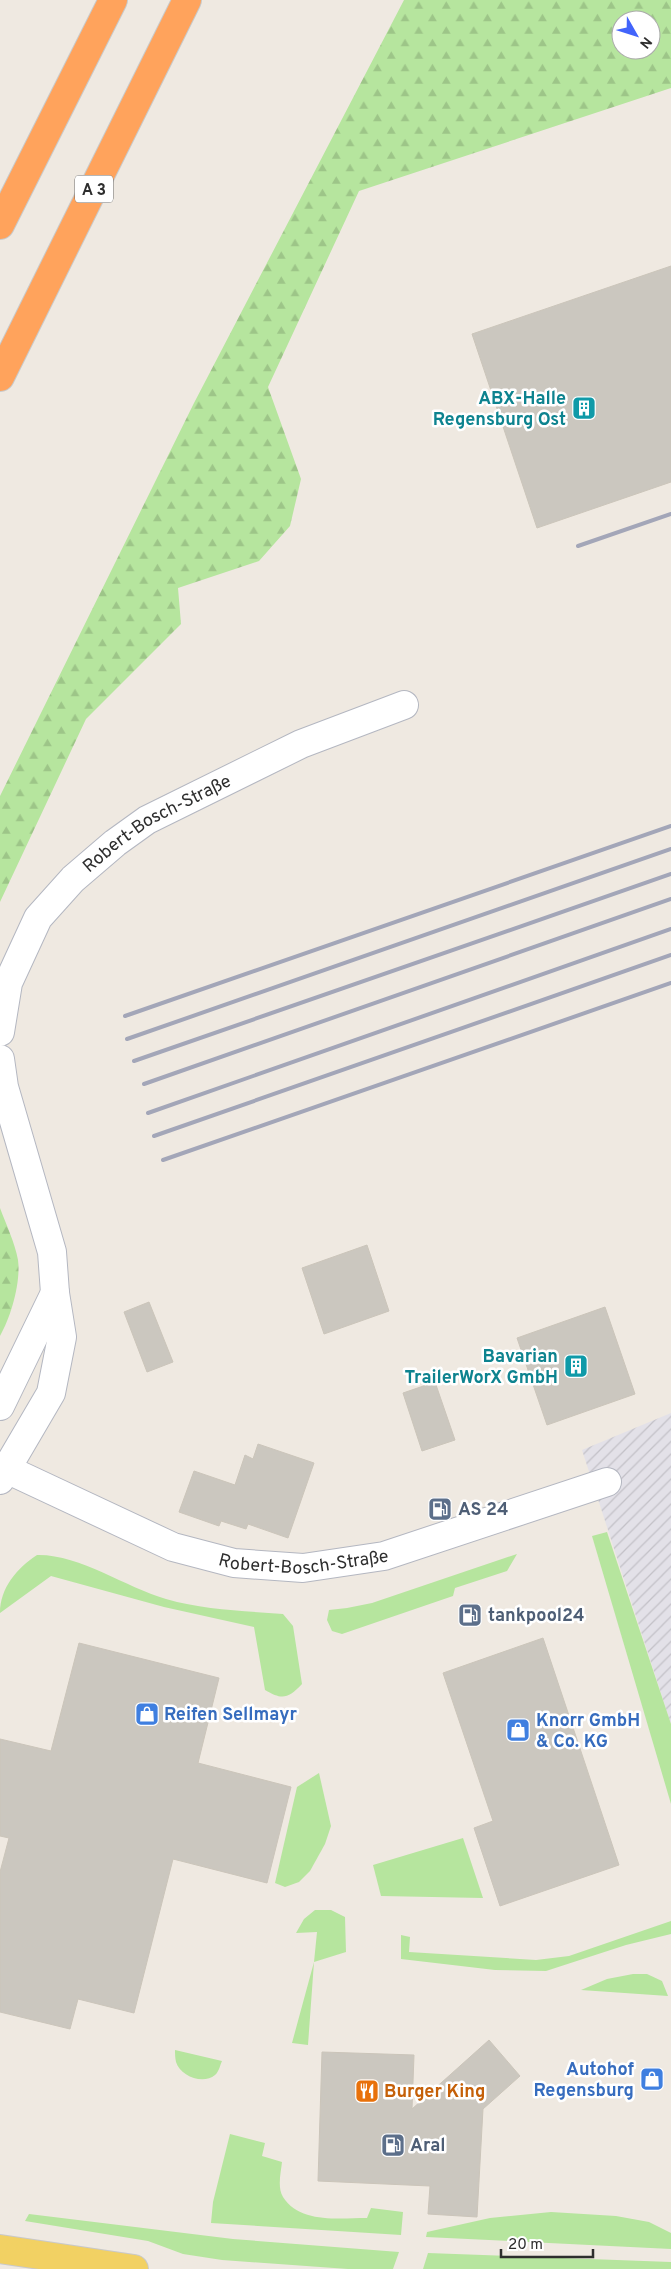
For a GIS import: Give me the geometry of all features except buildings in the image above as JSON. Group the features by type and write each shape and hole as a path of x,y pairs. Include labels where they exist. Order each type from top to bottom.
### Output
{"highway":[{"path":"0,225 113,0"},
{"name":"A 3","path":"0,377 187,0"}],"main road":[{"path":"0,2249 134,2269"}],"street":[{"name":"Robert-Bosch-Straße","path":"0,1032 8,983 38,918 73,879 116,843 147,820 301,744 404,706"},
{"name":"Robert-Bosch-Straße","path":"0,1059 4,1087 52,1252 55,1293 62,1337 51,1393 2,1472 173,1547 234,1563 304,1568 384,1556 607,1482"},
{"path":"0,1406 55,1293"}],"shaded area":[{"path":"671,1413 671,1724 582,1450"}],"green space":[{"path":"404,0 671,0 671,88 359,191 268,387 301,479 290,526 259,561 178,588 181,624 86,719 0,902 0,796 194,403"},
{"path":"0,1208 15,1247 19,1269 14,1299 0,1336"},
{"path":"607,1532 671,1724 671,1804 592,1536"},
{"path":"517,1554 507,1571 455,1588 453,1596 342,1634 332,1631 327,1620 329,1610 372,1603"},
{"path":"37,1555 53,1556 85,1565 150,1594 180,1603 224,1610 283,1614 293,1626 302,1684 293,1693 285,1696 276,1695 265,1690 254,1627 164,1607 51,1576 0,1613 6,1587 17,1572"},
{"path":"319,1773 331,1826 325,1844 310,1871 299,1882 285,1887 275,1883 297,1787"},
{"path":"463,1838 483,1898 381,1896 373,1865"},
{"path":"315,1910 331,1910 345,1917 346,1952 314,1962 317,1932 296,1933 304,1919"},
{"path":"671,1921 671,1934 626,1945 546,1971 495,1970 401,1959 401,1935 410,1937 409,1952 536,1960 569,1956"},
{"path":"314,1962 308,2045 292,2043"},
{"path":"633,1974 647,1974 662,1981 668,1996 581,1990 607,1979"},
{"path":"175,2050 222,2061 215,2075 210,2078 192,2078 178,2067"},
{"path":"230,2134 265,2143 262,2156 282,2162 281,2193 290,2206 300,2212 321,2218 345,2219 367,2218 371,2208 403,2212 401,2235 211,2223 213,2202"},
{"path":"551,2212 616,2216 649,2222 671,2233 671,2249 426,2237 427,2232 490,2218"},
{"path":"29,2214 233,2239 399,2252 393,2269 348,2269 222,2260 183,2254 148,2241 25,2221"},
{"path":"428,2253 671,2262 671,2269 423,2269"}],"railway":[{"path":"578,546 671,514"},
{"path":"125,1016 671,826"},
{"path":"127,1039 671,849"},
{"path":"134,1061 671,874"},
{"path":"144,1084 671,899"},
{"path":"148,1113 671,929"},
{"path":"154,1136 671,955"},
{"path":"163,1160 671,983"}],"place":[{"name":"ABX-Halle Regensburg Ost","path":"584,408"},
{"name":"Bavarian TrailerWorX GmbH","path":"576,1366"},
{"name":"AS 24","path":"440,1509"},
{"name":"tankpool24","path":"470,1615"},
{"name":"Reifen Sellmayr","path":"147,1714"},
{"name":"Knorr GmbH & Co. KG","path":"518,1730"},
{"name":"Autohof Regensburg","path":"652,2079"},
{"name":"Burger King","path":"367,2091"},
{"name":"Aral","path":"393,2145"}]}
